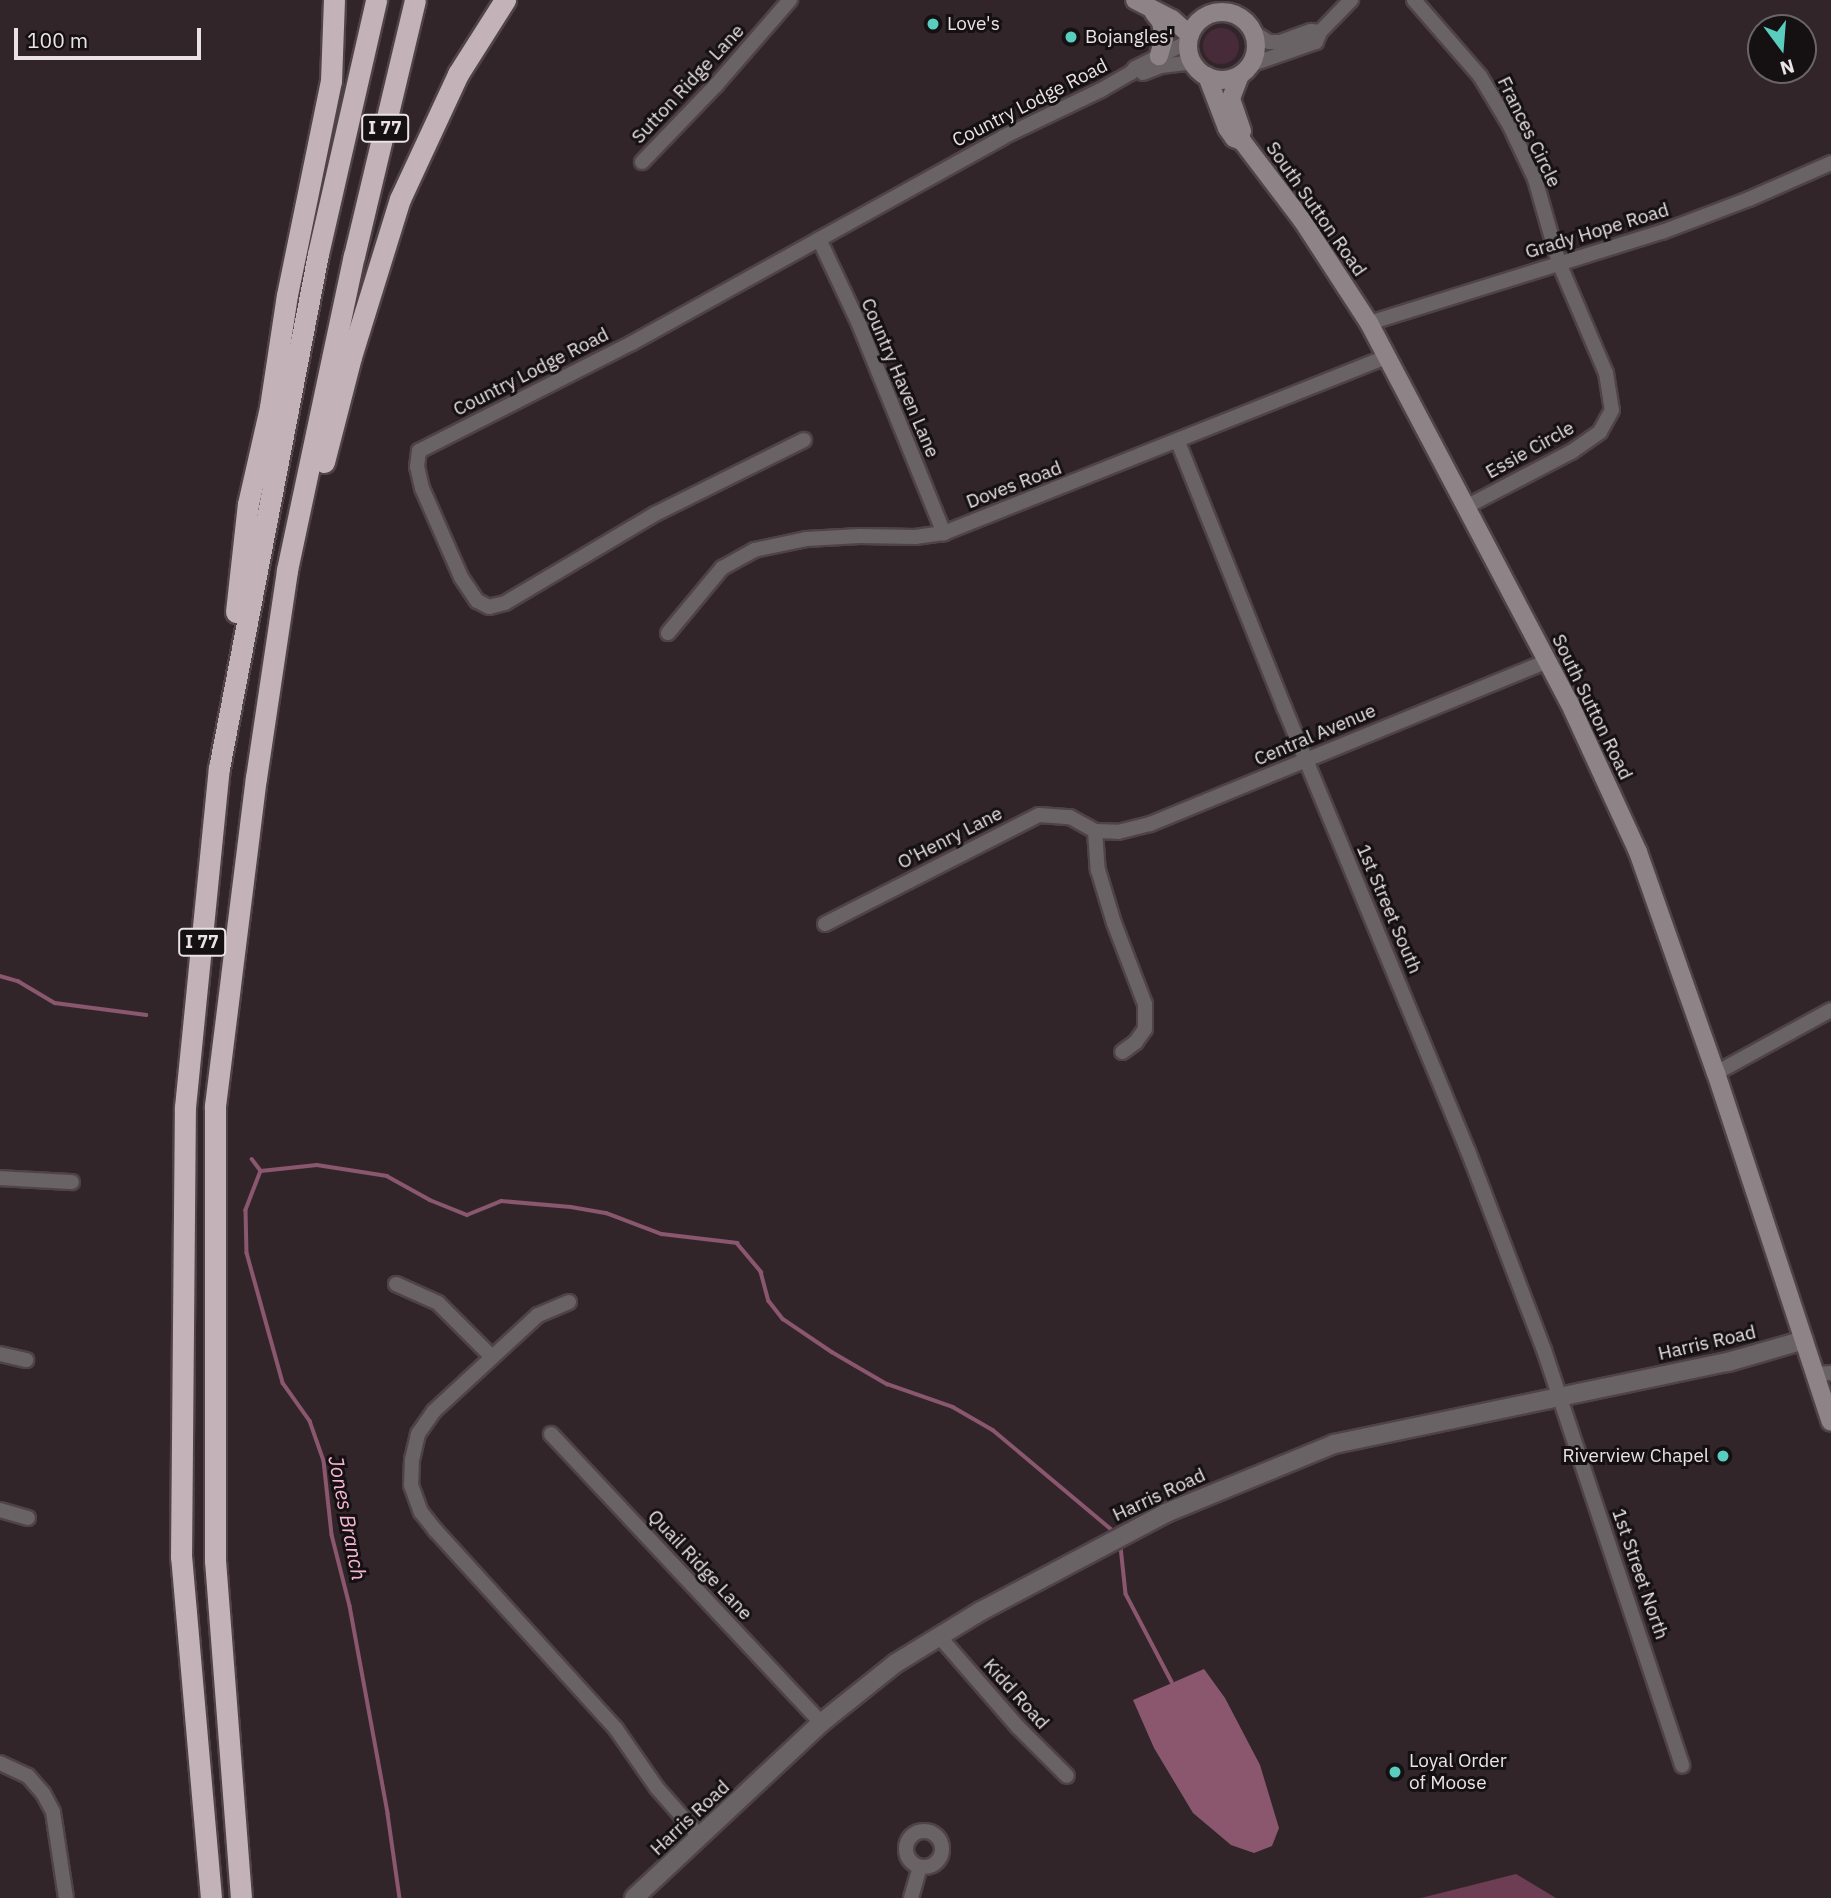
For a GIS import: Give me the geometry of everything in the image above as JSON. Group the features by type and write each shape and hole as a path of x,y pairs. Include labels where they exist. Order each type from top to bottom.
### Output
{"highway":[{"path":"219,768 248,504 270,407 287,295 331,81 334,0"},
{"name":"I 77","path":"211,1898 181,1543 185,1107 219,768 318,254 376,0"},
{"name":"I 77","path":"241,1898 215,1560 215,1105 256,778 287,570 354,256 415,0"},
{"path":"287,570 324,463 351,357 400,199 458,74 505,0"}],"main road":[{"path":"1135,0 1205,17 1226,12 1246,22 1253,32 1255,54 1245,70 1229,79 1207,76 1192,62 1189,39 1172,19 1154,6"},
{"path":"1154,6 1164,38 1159,56"},
{"path":"1189,39 1205,17"},
{"name":"South Sutton Road","path":"1242,141 1243,132 1233,112 1231,99 1245,70"},
{"name":"South Sutton Road","path":"1207,76 1227,128 1234,138 1242,141 1302,220 1370,323 1548,662 1638,852 1716,1073 1804,1340 1823,1374 1831,1422"}],"street":[{"name":"Sutton Ridge Lane","path":"642,162 716,85 790,0"},
{"path":"1245,70 1316,42 1320,32 1351,0"},
{"name":"Frances Circle","path":"1414,0 1480,76 1510,126 1535,179 1559,263"},
{"path":"1253,32 1269,42 1280,42 1311,31 1320,32"},
{"name":"Country Lodge Road","path":"1131,74 1135,68 1189,39"},
{"name":"Country Lodge Road","path":"804,440 655,514 505,603 489,607 477,601 461,577 422,488 417,467 419,452 632,343 1003,137 1131,74 1192,62"},
{"name":"Grady Hope Road","path":"1370,323 1662,232 1749,199 1831,163"},
{"name":"Country Haven Lane","path":"819,239 859,324 944,533"},
{"name":"Essie Circle","path":"1466,507 1572,452 1600,432 1612,410 1606,373 1559,263"},
{"name":"Doves Road","path":"668,633 722,569 754,550 806,539 915,537 944,533 1178,442 1387,356"},
{"name":"1st Street South","path":"1178,442 1463,1139 1559,1395"},
{"name":"Central Avenue","path":"1095,831 1118,832 1150,824 1548,662"},
{"name":"O'Henry Lane","path":"825,924 1040,815 1070,817 1095,831"},
{"path":"1095,831 1098,870 1114,923 1145,1004 1146,1029 1136,1042 1122,1052"},
{"path":"1716,1073 1831,1010"},
{"path":"0,1178 72,1182"},
{"path":"396,1284 438,1303 492,1357"},
{"path":"569,1302 538,1315 434,1411 418,1434 412,1459 411,1485 421,1512 616,1729 657,1788 700,1837"},
{"name":"Harris Road","path":"634,1898 821,1723 895,1663 938,1636 1129,1531 1288,1460 1334,1444 1559,1395 1728,1362 1804,1340"},
{"path":"0,1354 26,1360"},
{"name":"1st Street North","path":"1559,1395 1682,1766"},
{"name":"Quail Ridge Lane","path":"551,1434 821,1723"},
{"path":"0,1510 27,1518"},
{"name":"Kidd Road","path":"938,1636 1018,1727 1067,1776"},
{"path":"0,1763 28,1776 43,1793 53,1812 66,1898"},
{"path":"911,1898 920,1867"}],"shaded area":[{"path":"1221,28 1234,33 1239,46 1234,59 1221,64 1208,59 1203,46 1208,33"},
{"path":"1204,1669 1225,1698 1260,1765 1279,1828 1272,1846 1254,1853 1231,1845 1193,1813 1154,1748 1133,1700"},
{"path":"1516,1874 1556,1898 1421,1898"}],"waterway":[{"name":"Jones Branch","path":"0,976 18,981 55,1003 146,1015"},
{"name":"Jones Branch","path":"252,1159 261,1171"},
{"path":"261,1171 317,1165 387,1176 430,1200 467,1215 501,1201 571,1207 606,1213 662,1234 737,1243 761,1272 769,1301 783,1319 887,1384 953,1407 993,1430 1112,1530"},
{"name":"Jones Branch","path":"261,1171 246,1210 247,1253 283,1383 310,1421 324,1461 332,1535 350,1606 388,1814 400,1898"},
{"path":"1121,1547 1126,1594 1172,1682"}],"place":[{"name":"Love's","path":"933,24"},
{"name":"Bojangles'","path":"1071,37"},
{"name":"Riverview Chapel","path":"1723,1456"},
{"name":"Loyal Order of Moose","path":"1395,1772"}]}
